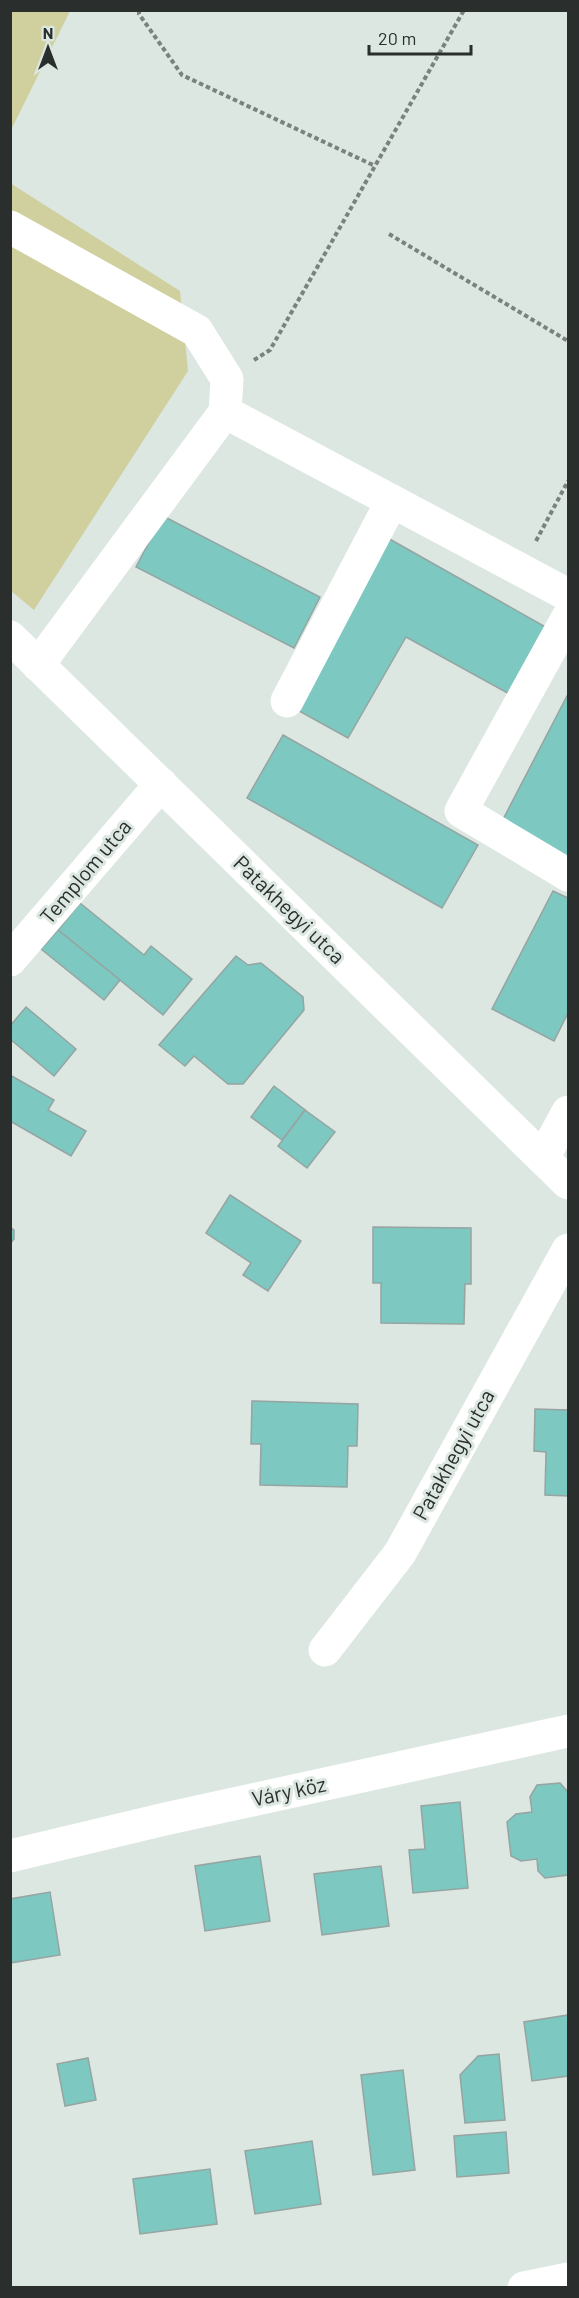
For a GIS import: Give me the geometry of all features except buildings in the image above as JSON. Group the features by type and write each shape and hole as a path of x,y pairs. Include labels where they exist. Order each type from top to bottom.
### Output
{"street":[{"path":"10,227 197,331 227,379 225,412 22,658"},
{"path":"225,412 568,595"},
{"path":"287,701 392,501"},
{"path":"568,617 461,811 568,875"},
{"name":"Patakhegyi utca","path":"22,658 161,784 568,1183"},
{"name":"Templom utca","path":"10,960 161,784"},
{"path":"543,1158 568,1112"},
{"name":"Patakhegyi utca","path":"325,1650 400,1552 568,1250"},
{"name":"Váry köz","path":"10,1856 165,1819 568,1731"},
{"path":"524,2288 568,2279"}],"path":[{"path":"139,10 139,14 182,75 375,166"},
{"path":"227,379 270,350 464,10"},
{"path":"389,234 568,341"},
{"path":"520,570 568,481"}],"green space":[{"path":"10,11 70,11 11,130"},
{"path":"10,183 180,291 188,371 34,610 11,591"}]}
